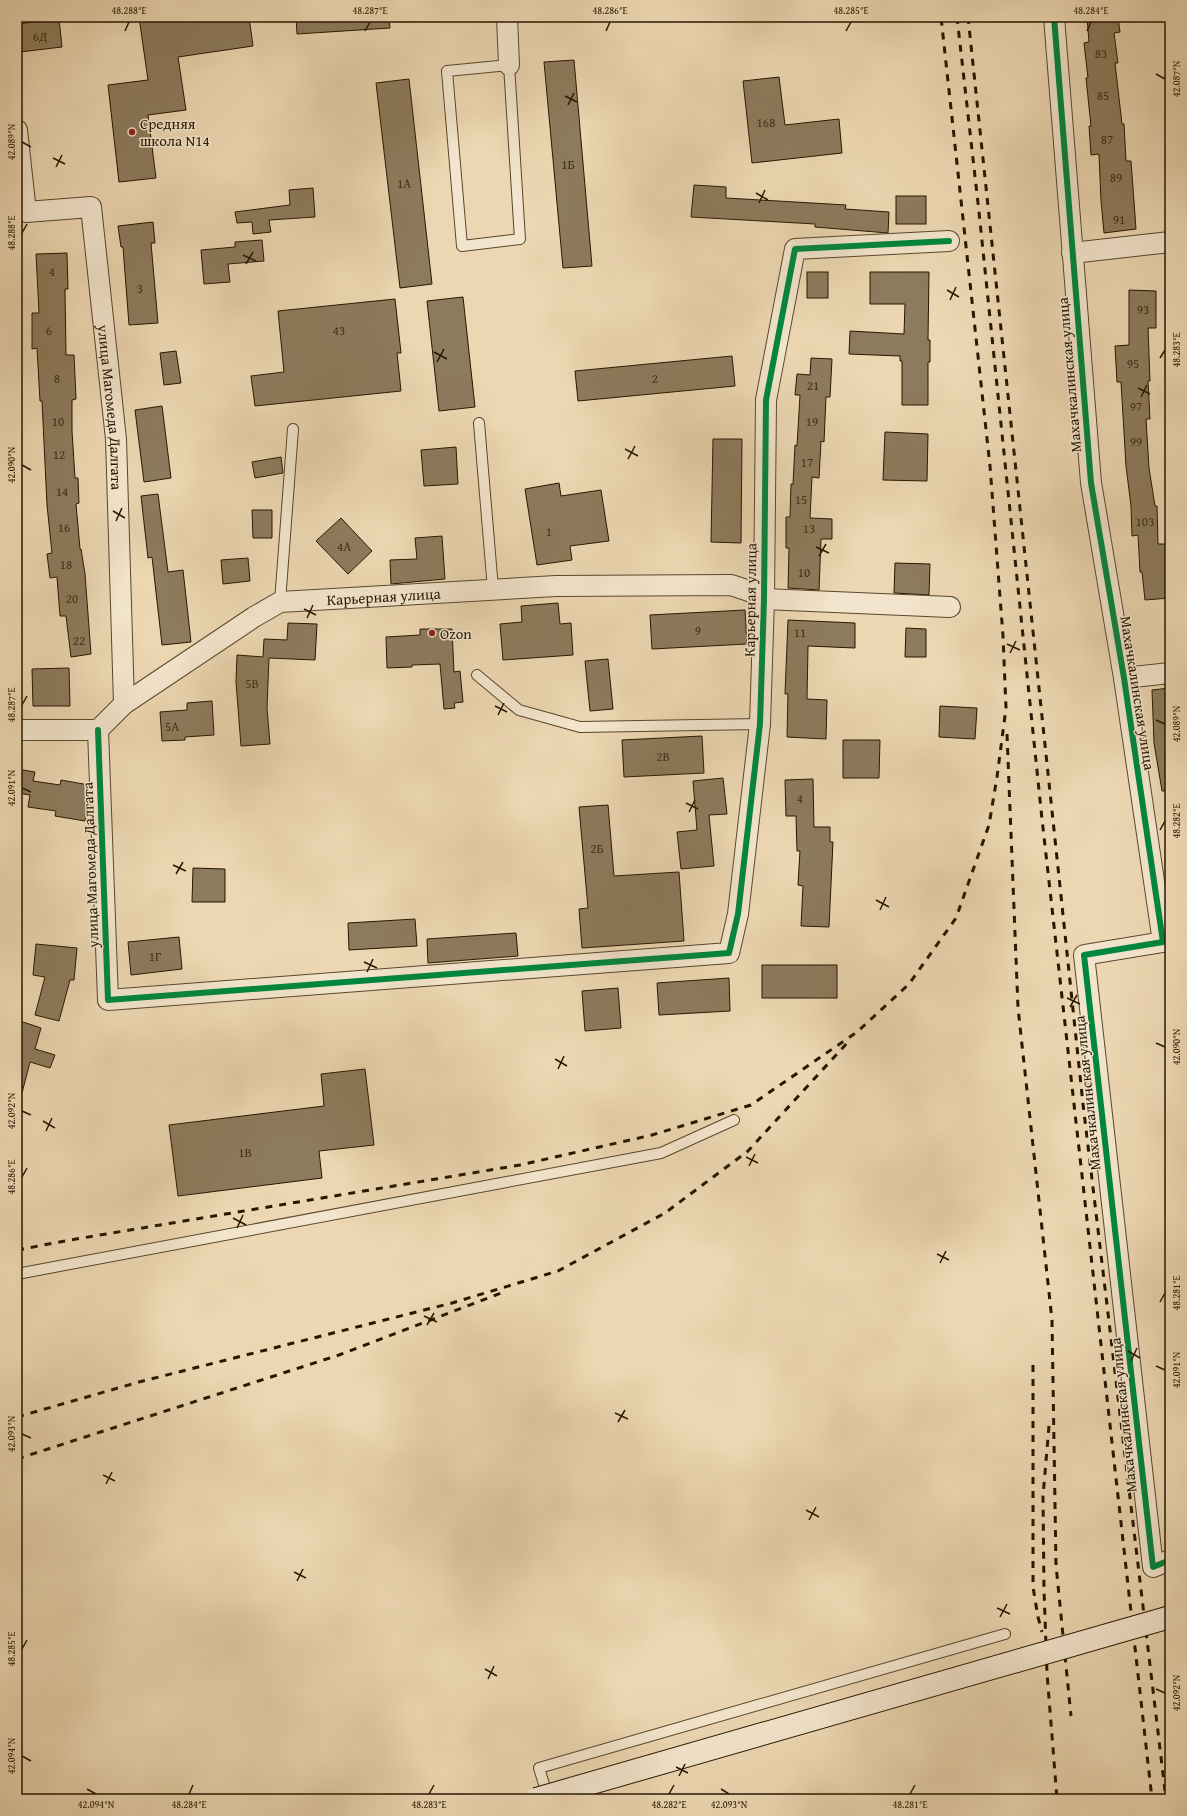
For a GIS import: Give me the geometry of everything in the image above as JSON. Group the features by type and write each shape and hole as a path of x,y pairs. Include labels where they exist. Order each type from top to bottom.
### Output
{"main road":[{"path":"536,1799 1170,1617"}],"street":[{"path":"507,17 509,65"},
{"name":"Махачкалинская улица","path":"1054,17 1091,483 1124,678 1163,942 1084,954 1162,1563"},
{"path":"17,130 22,213"},
{"name":"улица Магомеда Далгата","path":"22,213 91,207 116,439 124,704"},
{"name":"Карьерная улица","path":"108,1000 729,953 738,914 760,724 764,600 766,400 795,249 949,241"},
{"path":"1072,253 1170,242"},
{"name":"Карьерная улица","path":"98,730 124,704 254,617 280,602 556,586 732,585 748,591 764,600 950,607"},
{"path":"1124,678 1170,673"},
{"path":"17,730 98,730"},
{"name":"улица Магомеда Далгата","path":"98,730 108,1000"}],"lane":[{"path":"509,65 520,239 462,246 447,71 509,65"},
{"path":"479,423 493,589"},
{"path":"280,602 293,428"},
{"path":"477,675 519,710 580,727 760,724"},
{"path":"17,1274 661,1153 734,1120"},
{"path":"549,1799 539,1768 1005,1634"}],"building":[{"path":"139,17 249,17 253,46 178,57 186,110 148,115 156,178 119,182 108,85 148,80"},
{"path":"296,17 389,17 390,28 297,34"},
{"path":"1087,17 1118,17 1120,32 1114,33 1118,63 1115,63 1122,124 1124,124 1126,161 1131,161 1136,229 1104,233 1099,154 1091,155 1089,126 1091,126 1086,78 1088,78 1084,43 1089,42"},
{"path":"59,19 62,47 20,52 17,24"},
{"path":"574,60 592,266 563,268 544,62"},
{"path":"779,77 785,125 839,119 842,153 752,163 743,81"},
{"path":"409,79 432,284 400,288 376,83"},
{"path":"694,185 726,187 726,198 846,205 845,209 889,212 888,233 815,227 815,224 691,217"},
{"path":"313,188 315,217 269,220 271,232 253,234 252,222 237,223 235,212 290,205 289,190"},
{"path":"896,196 926,196 926,224 896,224"},
{"path":"153,222 155,243 151,243 158,323 129,325 123,247 121,247 118,226"},
{"path":"262,240 264,261 228,264 230,282 204,284 201,250 235,247 235,242"},
{"path":"67,253 68,289 65,289 66,355 74,355 76,399 72,400 72,431 75,478 78,478 79,503 76,504 80,549 85,574 91,654 71,657 66,616 60,616 57,577 50,578 47,554 52,553 47,505 42,401 40,401 37,348 32,349 32,313 39,313 36,254"},
{"path":"807,272 828,272 828,298 807,298"},
{"path":"870,272 929,272 928,340 930,340 930,362 928,362 928,405 902,405 902,361 900,361 900,356 849,354 850,331 904,334 905,304 870,304"},
{"path":"1129,290 1156,291 1156,328 1148,328 1150,419 1146,419 1149,468 1155,506 1157,506 1158,544 1170,544 1170,598 1145,600 1142,572 1140,572 1138,535 1132,536 1121,382 1117,382 1115,346 1129,345"},
{"path":"463,297 475,407 439,411 427,301"},
{"path":"395,299 401,353 397,353 401,391 255,406 251,376 284,372 278,311"},
{"path":"176,351 181,383 164,385 160,353"},
{"path":"732,356 735,386 578,401 575,371"},
{"path":"811,358 832,359 830,397 826,397 824,442 821,441 819,478 812,477 810,518 832,519 832,539 821,539 819,590 788,588 789,548 786,548 786,517 790,517 791,484 793,484 795,445 797,446 800,395 795,395 797,374 810,375"},
{"path":"162,406 171,478 144,482 135,410"},
{"path":"885,432 928,434 927,481 883,480"},
{"path":"713,439 742,439 741,543 711,542"},
{"path":"456,447 458,484 424,486 421,450"},
{"path":"281,457 283,473 255,478 252,462"},
{"path":"559,483 561,496 601,490 609,541 570,546 572,560 537,565 525,489"},
{"path":"158,494 168,572 183,570 191,642 162,645 152,557 148,558 141,496"},
{"path":"252,510 272,510 272,538 253,538"},
{"path":"341,518 372,551 348,574 316,541"},
{"path":"442,536 445,579 391,584 390,560 417,559 415,538"},
{"path":"248,558 250,581 223,584 221,560"},
{"path":"895,563 930,564 929,595 894,593"},
{"path":"558,603 560,624 571,623 573,655 503,660 500,624 522,622 521,606"},
{"path":"745,610 747,644 652,649 650,615"},
{"path":"788,620 855,623 855,648 808,646 807,699 827,700 826,739 787,737 788,694 785,694"},
{"path":"288,623 317,624 315,660 269,658 267,708 270,744 241,746 236,682 237,655 263,657 264,639 287,640"},
{"path":"906,628 926,629 926,657 905,657"},
{"path":"420,629 452,629 454,672 460,671 463,702 454,703 455,708 444,709 440,664 387,668 386,637 420,635"},
{"path":"608,659 613,709 590,711 585,661"},
{"path":"69,668 70,706 33,706 32,669"},
{"path":"1170,688 1170,791 1162,791 1154,743 1152,690"},
{"path":"212,701 214,735 185,737 185,740 162,741 160,712 187,710 187,703"},
{"path":"940,706 977,708 975,739 939,737"},
{"path":"702,736 704,773 624,777 622,740"},
{"path":"843,740 880,740 879,778 843,778"},
{"path":"17,769 35,772 33,781 60,785 61,780 89,785 89,800 85,821 55,816 56,811 28,807 30,795 17,793"},
{"path":"723,778 727,814 709,815 714,866 681,869 677,832 697,830 693,781"},
{"path":"813,779 814,827 830,827 830,842 833,842 829,927 801,926 803,886 798,885 800,851 797,851 796,816 786,816 785,780"},
{"path":"608,805 614,876 679,872 684,941 582,948 579,909 588,908 579,807"},
{"path":"193,868 225,869 225,902 192,902"},
{"path":"415,919 417,946 349,950 348,923"},
{"path":"516,933 518,956 428,963 427,939"},
{"path":"179,937 182,969 131,975 128,942"},
{"path":"36,944 77,948 74,980 70,980 59,1021 35,1015 45,977 33,975"},
{"path":"762,965 837,965 837,998 762,998"},
{"path":"729,978 730,1011 659,1015 657,983"},
{"path":"618,988 621,1028 585,1031 582,991"},
{"path":"17,1020 41,1028 35,1049 55,1055 50,1068 30,1062 22,1093 17,1092"},
{"path":"365,1069 374,1145 319,1151 322,1178 178,1196 169,1125 324,1106 321,1074"}],"railway":[{"path":"17,1250 520,1165 652,1135 751,1105 857,1032 909,984 956,918 989,825 1006,708 1003,636 990,466 941,17"},
{"path":"957,17 979,212 1042,819 1152,1799"},
{"path":"968,17 1083,1104 1166,1799"},
{"path":"1007,734 1018,1008 1052,1320 1056,1565 1071,1716"},
{"path":"17,1417 139,1382 452,1303 558,1271 665,1213 748,1151 848,1042"},
{"path":"17,1459 339,1355 501,1293"},
{"path":"1033,1365 1033,1587 1042,1632"},
{"path":"1049,1426 1043,1496 1044,1590 1047,1673 1057,1799"}],"cycle path":[{"path":"1054,17 1091,483 1124,678 1163,942 1084,955 1153,1567 1170,1560"},
{"path":"98,730 108,1000 729,953 738,914 760,724 764,599 766,400 795,249 949,241"}],"place":[{"name":"Средняя школа N14","path":"132,132"},
{"name":"Ozon","path":"432,633"}]}
